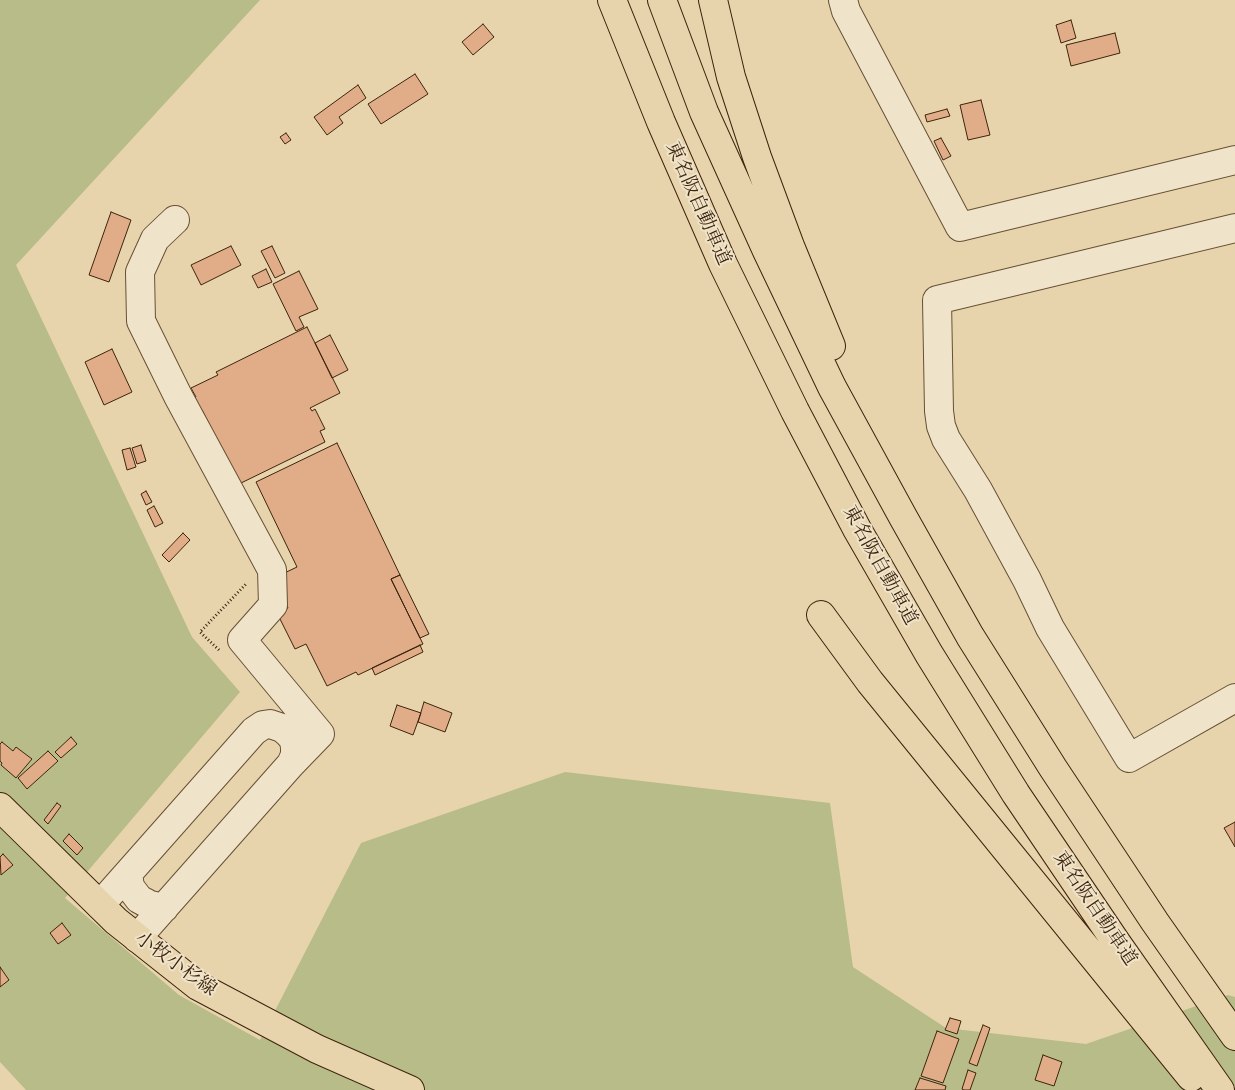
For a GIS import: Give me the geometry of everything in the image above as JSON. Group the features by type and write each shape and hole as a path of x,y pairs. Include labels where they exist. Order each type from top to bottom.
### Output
{"main road":[{"name":"東名阪自動車道","path":"612,0 661,122 722,264 795,412 858,530 929,654 1016,794 1220,1090"},
{"path":"662,0 704,112 766,251 832,387 903,517 970,636 1054,768 1155,922 1235,1036"},
{"path":"713,0 731,77 756,157 790,246 903,517"},
{"path":"821,615 870,682 1201,1090"},
{"name":"小牧小杉線","path":"0,807 100,905 137,938 198,986 317,1049 410,1090"}],"street":[{"path":"843,0 846,11 960,228 1235,160"},
{"path":"137,938 291,764 320,734 242,640 273,605 272,570 178,396 141,321 140,272 155,239 175,220"},
{"path":"1235,228 937,300 939,411 941,426 946,440 978,490 1027,580 1050,628 1129,758 1235,698"},
{"path":"100,905 254,731 263,725 270,724 282,728 288,733 294,740 296,748 291,764"},
{"path":"128,874 130,886 138,899 150,905 164,908"}],"green space":[{"path":"0,0 260,0 16,265 192,637 240,692 65,898 179,995 260,1040 361,843 565,772 830,803 853,967 946,1028 1086,1044 1228,995 1235,997 1235,1090 26,1090 0,1062"}],"building":[{"path":"1071,20 1076,38 1061,43 1056,25"},
{"path":"483,24 494,37 473,55 462,42"},
{"path":"1115,33 1120,53 1071,66 1066,45"},
{"path":"415,74 428,94 381,124 368,104"},
{"path":"358,85 366,98 339,117 343,123 327,135 314,117"},
{"path":"981,100 990,135 968,140 960,105"},
{"path":"947,109 950,116 927,122 925,115"},
{"path":"286,133 291,140 285,144 280,137"},
{"path":"941,138 951,156 943,160 934,141"},
{"path":"111,212 131,220 109,282 89,275"},
{"path":"231,246 241,265 201,285 191,265"},
{"path":"272,246 285,273 275,278 261,251"},
{"path":"266,269 272,282 258,288 252,276"},
{"path":"299,271 318,309 299,317 304,327 296,331 273,284"},
{"path":"307,327 340,393 310,408 312,411 315,409 325,429 320,431 325,442 239,484 199,432 210,426 202,410 191,415 185,403 196,397 191,388 218,375 216,372"},
{"path":"330,335 348,370 332,378 315,343"},
{"path":"112,349 132,392 104,405 85,362"},
{"path":"337,443 400,575 391,579 423,644 358,675 356,672 327,686 306,644 295,649 277,613 288,608 274,578 297,567 256,482"},
{"path":"141,445 146,461 137,464 132,448"},
{"path":"130,448 136,467 127,470 122,450"},
{"path":"146,491 152,502 146,505 141,494"},
{"path":"154,506 163,523 155,527 147,510"},
{"path":"183,533 190,540 169,562 162,555"},
{"path":"400,575 429,634 420,638 391,579"},
{"path":"420,645 423,652 375,675 372,668"},
{"path":"424,702 452,713 445,732 418,722"},
{"path":"397,705 421,713 413,735 390,726"},
{"path":"71,737 77,744 61,758 55,752"},
{"path":"2,742 13,751 16,747 32,759 16,778 1,765 0,744"},
{"path":"48,751 58,761 27,789 18,778"},
{"path":"57,803 61,806 48,824 44,820"},
{"path":"1235,822 1235,847 1224,828"},
{"path":"69,834 83,848 77,855 63,841"},
{"path":"3,854 13,865 1,875 0,857"},
{"path":"62,923 71,935 58,944 50,933"},
{"path":"0,967 9,980 0,987"},
{"path":"950,1018 961,1021 957,1034 945,1030"},
{"path":"983,1025 990,1028 977,1066 969,1063"},
{"path":"937,1031 959,1039 943,1083 921,1076"},
{"path":"1043,1055 1062,1062 1054,1086 1035,1080"},
{"path":"968,1070 976,1073 970,1090 964,1090 962,1089"},
{"path":"920,1078 946,1086 945,1090 915,1090"}]}
